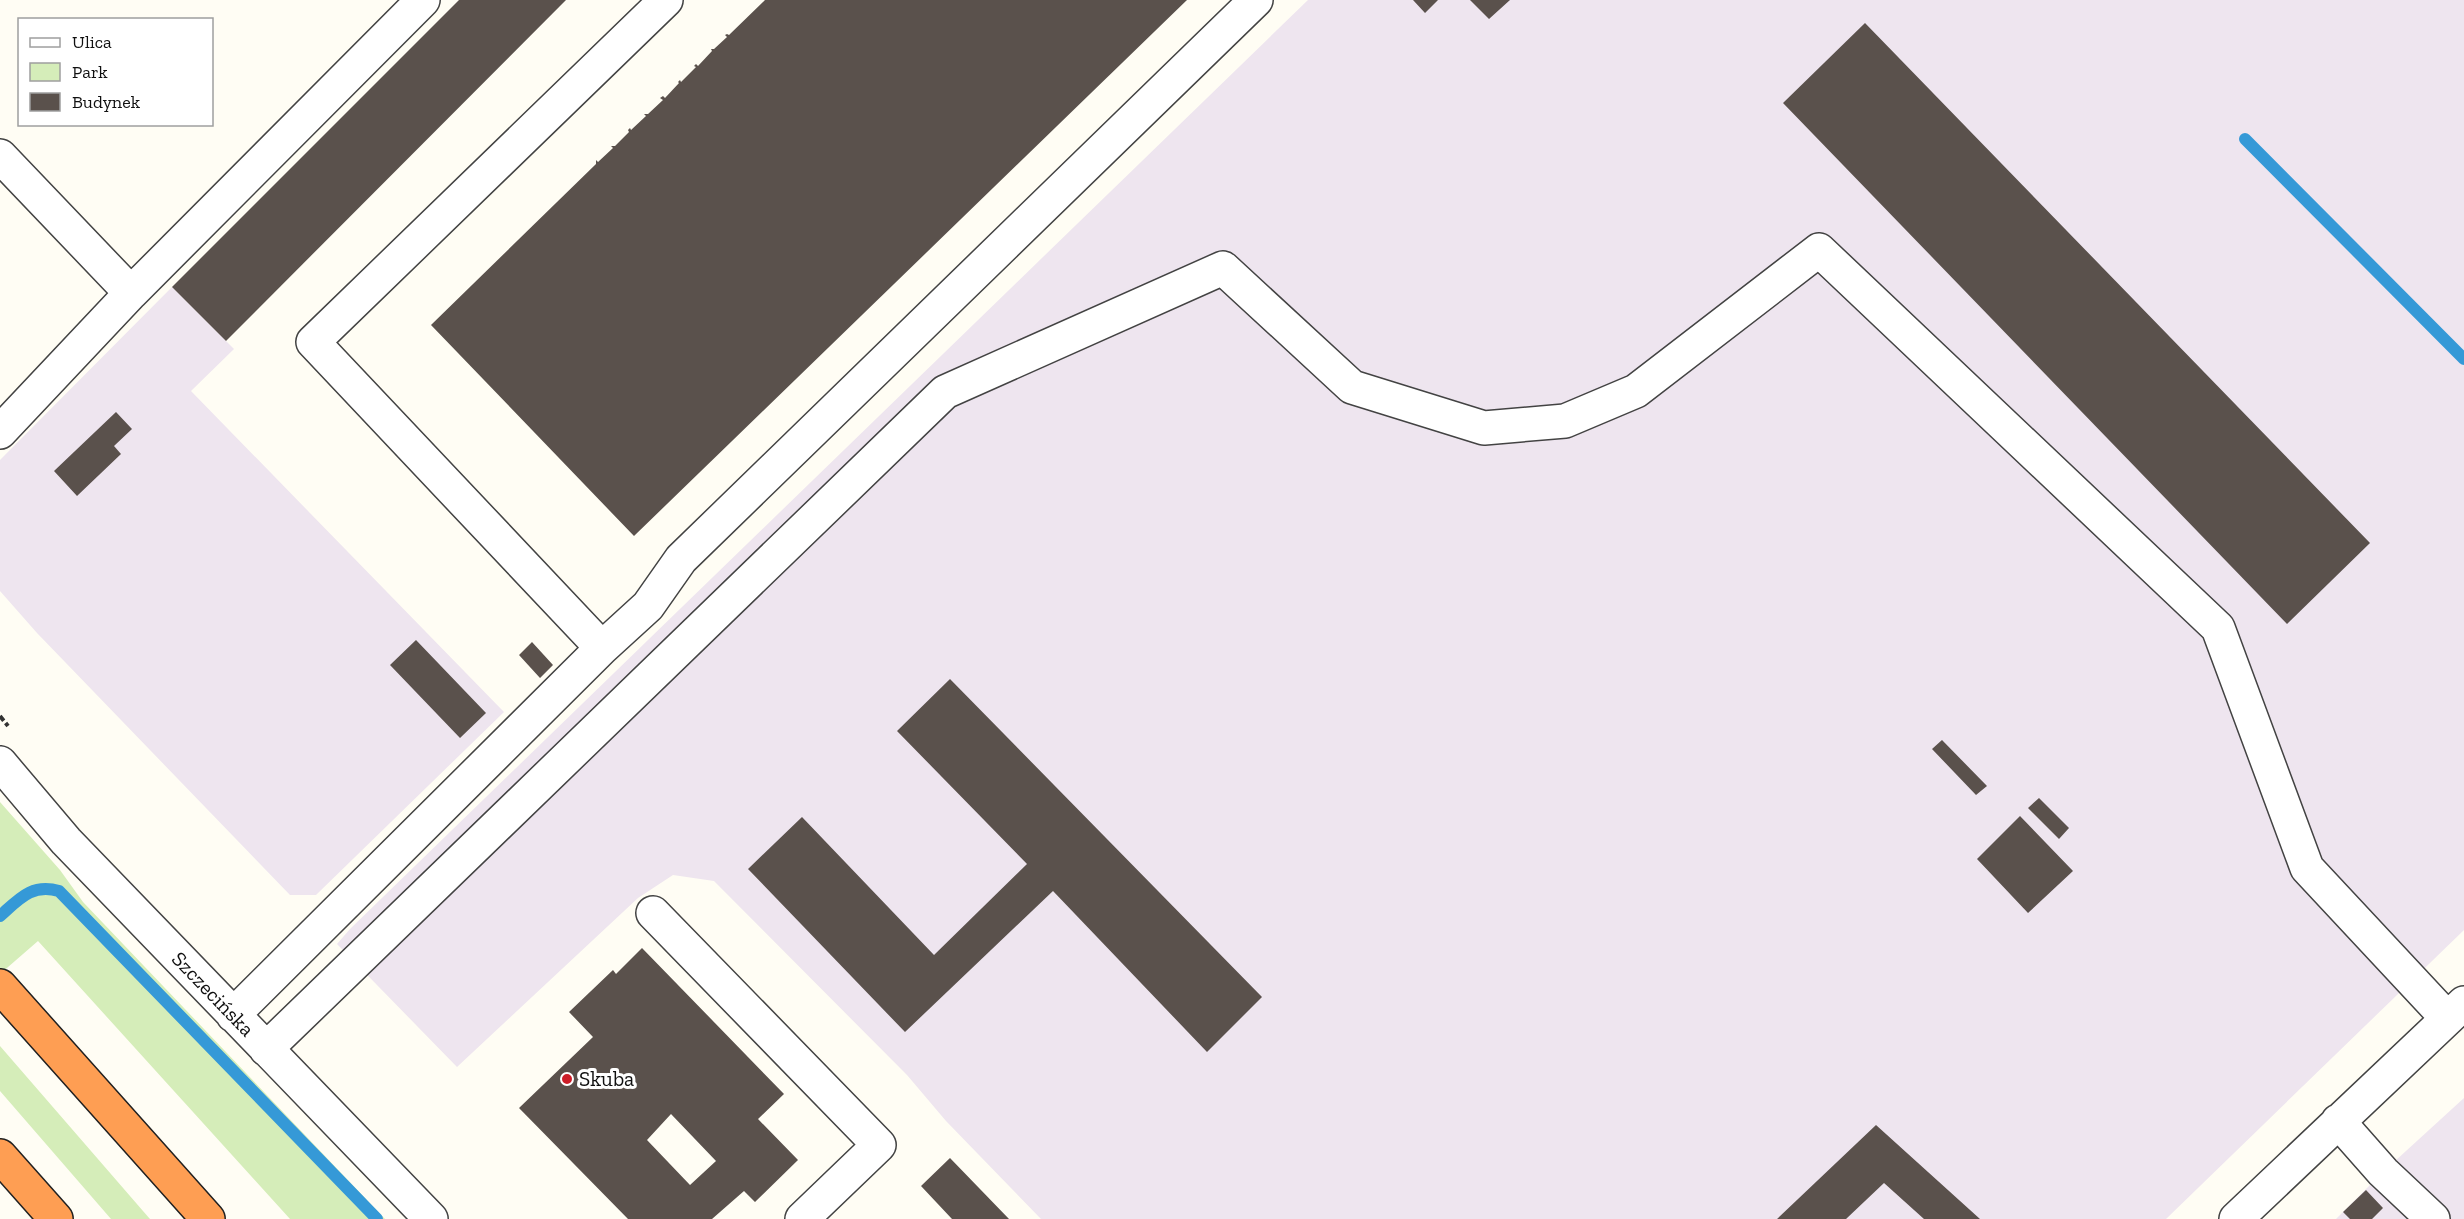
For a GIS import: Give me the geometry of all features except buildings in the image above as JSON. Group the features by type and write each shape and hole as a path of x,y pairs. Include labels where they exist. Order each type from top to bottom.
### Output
{"highway":[{"path":"0,986 208,1219"},
{"path":"0,1156 56,1219"}],"street":[{"path":"0,432 131,293 423,0"},
{"path":"602,648 313,342 666,0"},
{"path":"233,1016 602,648 648,606 681,559 1256,0"},
{"path":"0,156 131,293"},
{"path":"266,1049 945,392 1223,268 1352,387 1484,428 1565,421 1636,391 1819,250 2218,628 2307,868 2456,1010 2236,1219"},
{"name":"Szczecińska","path":"0,763 66,841 431,1219"},
{"path":"653,913 879,1144 802,1219"},
{"path":"2338,1121 2383,1172 2433,1219"}],"shaded area":[{"path":"1308,0 2464,0 2464,930 2166,1219 1041,1219 946,1121 907,1075 714,881 673,875 638,898 457,1067 337,944"},
{"path":"172,287 234,349 191,391 504,712 316,895 290,895 37,633 0,591 0,460"},
{"path":"2464,1098 2464,1219 2336,1219 2383,1172"}],"green space":[{"path":"0,802 60,870 83,902 385,1219 290,1219 38,941 0,974"},
{"path":"0,1046 150,1219 111,1219 0,1091"}],"waterway":[{"path":"2245,139 2464,359"},
{"path":"0,916 26,894 33,891 41,889 59,891 377,1219"}],"place":[{"name":"Skuba","path":"567,1079"}]}
